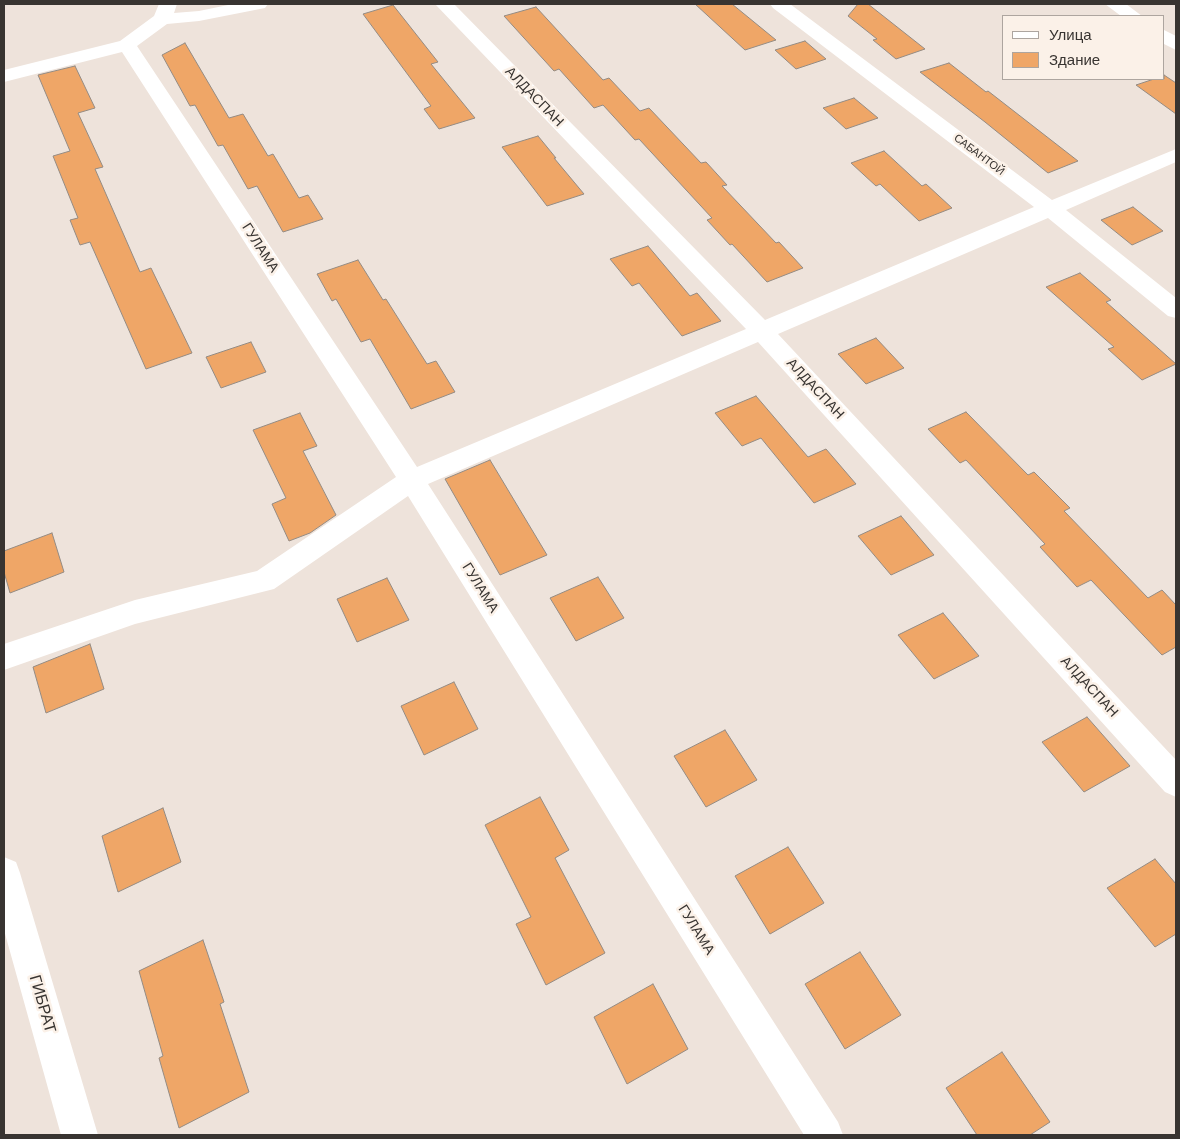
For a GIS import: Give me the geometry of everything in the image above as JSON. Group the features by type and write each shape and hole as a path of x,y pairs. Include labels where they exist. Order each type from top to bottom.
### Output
{"street":[{"path":"4,76 126,45 165,11 199,16 259,4"},
{"name":"АЛДАСПАН","path":"444,4 762,331 1176,782"},
{"name":"САБАНТОЙ","path":"779,4 1052,210 1176,310"},
{"path":"1114,4 1131,15"},
{"path":"1165,37 1176,44"},
{"name":"ГУЛАМА","path":"126,45 412,480 826,1135"},
{"path":"4,656 135,612 264,581 412,480 1052,210 1176,155"},
{"name":"ГИБРАТ","path":"4,873 80,1135"}],"building":[{"path":"695,4 732,4 776,40 745,50"},
{"path":"858,4 868,4 925,49 896,59 873,40 877,39 848,16"},
{"path":"393,5 438,62 431,64 475,118 439,129 424,109 431,106 363,14"},
{"path":"536,7 603,80 609,78 640,111 649,108 701,163 706,162 727,185 722,186 776,243 779,242 803,268 767,282 707,220 712,218 639,139 635,140 603,105 594,108 559,69 554,71 504,16"},
{"path":"805,41 826,59 796,69 775,50"},
{"path":"185,43 229,118 243,114 268,156 273,154 299,198 308,195 323,219 283,232 257,186 248,189 223,145 218,146 195,105 190,106 162,55"},
{"path":"949,63 1078,161 1048,173 920,72"},
{"path":"75,66 95,108 78,113 103,167 95,169 140,272 151,268 192,353 146,369 90,242 80,245 70,220 78,218 53,156 70,151 38,75"},
{"path":"1165,76 1176,83 1176,114 1136,85 1151,80 1165,80"},
{"path":"854,98 878,118 846,129 823,108"},
{"path":"538,136 584,194 547,206 502,147"},
{"path":"884,151 922,186 926,184 952,208 919,221 880,184 876,186 851,163"},
{"path":"1133,207 1163,231 1132,245 1101,220"},
{"path":"648,246 690,296 697,293 721,321 682,336 639,283 632,286 610,259"},
{"path":"358,260 383,300 386,299 427,364 436,361 455,392 411,409 370,339 361,342 336,299 332,301 317,274"},
{"path":"1080,273 1111,300 1106,302 1176,364 1142,380 1108,349 1114,347 1046,287"},
{"path":"876,338 904,368 866,384 838,354"},
{"path":"251,342 266,372 221,388 206,357"},
{"path":"756,396 808,457 826,449 856,484 814,503 761,438 742,446 715,413"},
{"path":"966,412 1028,475 1034,472 1070,508 1064,511 1148,598 1162,590 1176,605 1176,647 1162,655 1091,580 1077,587 1040,547 1045,544 966,460 960,463 928,429"},
{"path":"300,413 317,446 303,451 336,515 310,533 289,541 272,504 286,498 253,430"},
{"path":"490,460 547,555 500,575 445,479"},
{"path":"901,516 934,555 891,575 858,536"},
{"path":"52,533 64,572 10,593 4,572 4,551"},
{"path":"598,577 624,618 576,641 550,598"},
{"path":"387,578 409,620 357,642 337,599"},
{"path":"943,613 979,656 934,679 898,635"},
{"path":"90,644 104,689 46,713 33,667"},
{"path":"454,682 478,729 424,755 401,706"},
{"path":"1087,717 1130,766 1084,792 1042,742"},
{"path":"725,730 757,780 706,807 674,756"},
{"path":"540,797 569,850 555,858 605,953 546,985 516,924 531,917 485,825"},
{"path":"163,808 181,862 118,892 102,836"},
{"path":"788,847 824,903 770,934 735,876"},
{"path":"1155,859 1176,884 1176,934 1155,947 1107,888"},
{"path":"203,940 224,1002 220,1004 249,1092 179,1128 159,1058 163,1056 139,971"},
{"path":"860,952 901,1015 845,1049 805,984"},
{"path":"653,984 688,1049 627,1084 594,1017"},
{"path":"1002,1052 1050,1122 1030,1135 977,1135 946,1088"}]}
